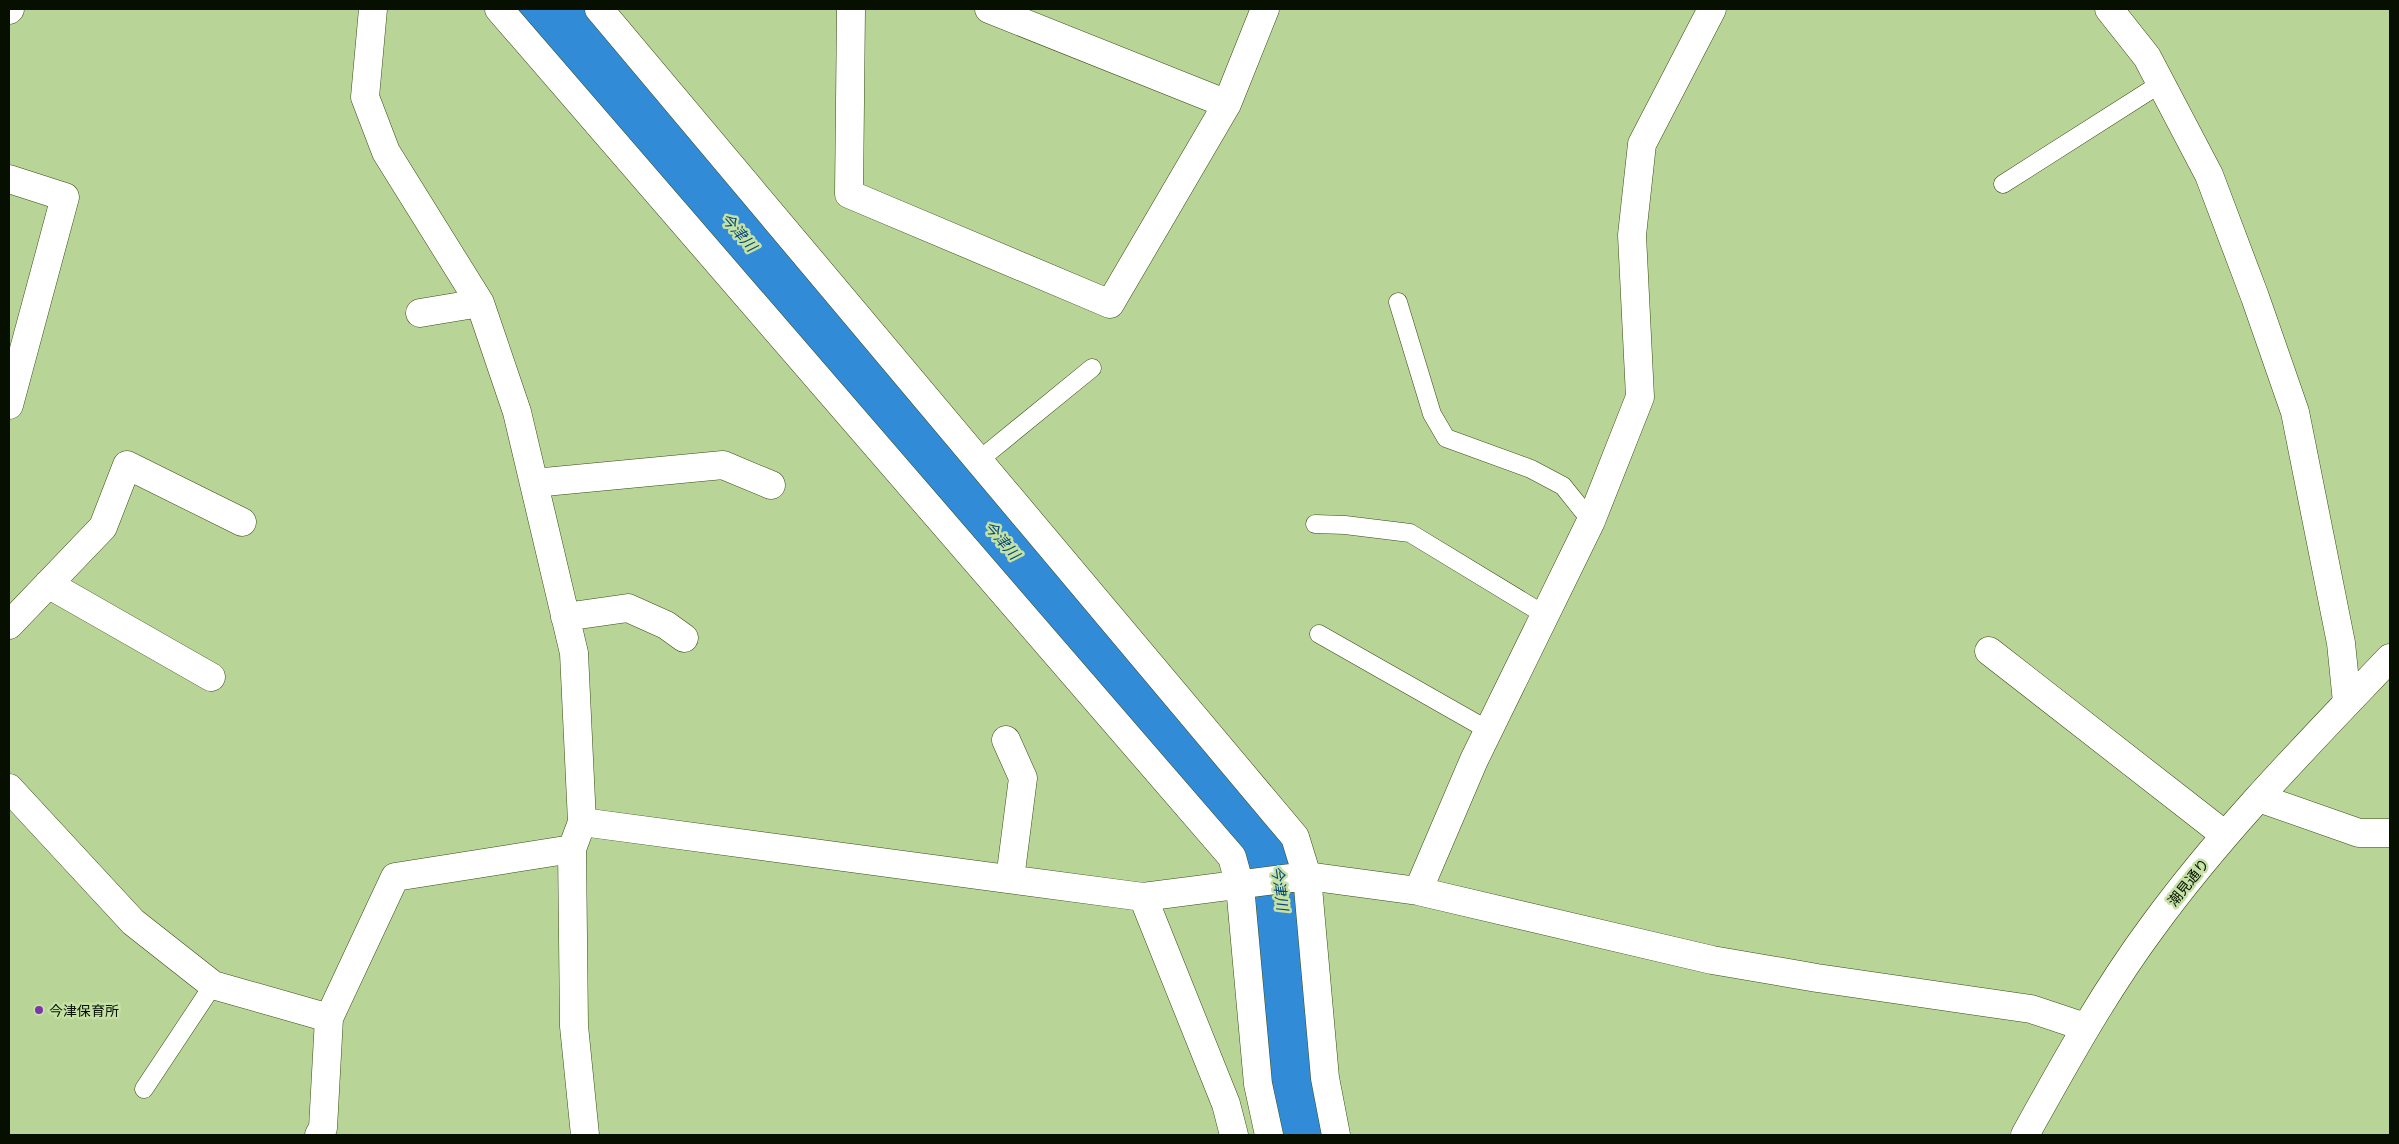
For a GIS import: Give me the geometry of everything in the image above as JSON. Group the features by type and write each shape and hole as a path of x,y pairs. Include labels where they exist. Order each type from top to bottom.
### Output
{"street":[{"path":"373,9 365,97 386,152 480,303 517,412 574,653 582,822 572,849 574,1026 585,1135"},
{"path":"499,9 1232,857 1240,886 1258,1084 1269,1135"},
{"path":"599,9 1295,837 1307,876 1325,1078 1336,1135"},
{"path":"851,9 849,194 1110,304 1227,104 1265,9"},
{"path":"989,9 1227,104"},
{"path":"1418,891 1488,730 1591,521 1640,397 1632,235 1642,144 1712,9"},
{"path":"2109,9 2146,57 2209,175 2255,297 2295,412 2341,643 2348,702"},
{"path":"9,178 65,197 9,405"},
{"path":"420,313 480,303"},
{"path":"9,625 103,527 127,465 242,522"},
{"path":"534,483 723,465 771,485"},
{"path":"48,584 211,677"},
{"path":"565,617 628,608 666,625 684,638"},
{"path":"1989,651 2225,835"},
{"name":"潮見通り","path":"2025,1135 2084,1027 2153,926 2225,835 2390,658"},
{"path":"1006,740 1023,778 1010,879"},
{"path":"9,788 133,922 213,985 329,1018"},
{"path":"2259,798 2359,832 2390,833"},
{"path":"582,822 1143,897 1307,876 1418,891 1712,960 1818,978 2032,1009 2084,1027"},
{"path":"319,1135 323,1128 329,1018 395,877 572,849"},
{"path":"1143,897 1226,1104 1234,1135"}],"lane":[{"path":"2003,184 2160,84"},
{"path":"1398,302 1432,414 1446,438 1531,469 1563,486 1591,521"},
{"path":"978,461 1092,368"},
{"path":"1315,524 1345,525 1410,533 1545,615"},
{"path":"1318,634 1488,730"},
{"path":"144,1089 213,985"}],"waterway":[{"name":"今津川","path":"547,9 1278,861 1309,1135"}],"place":[{"name":"今津保育所","path":"39,1010"}]}
